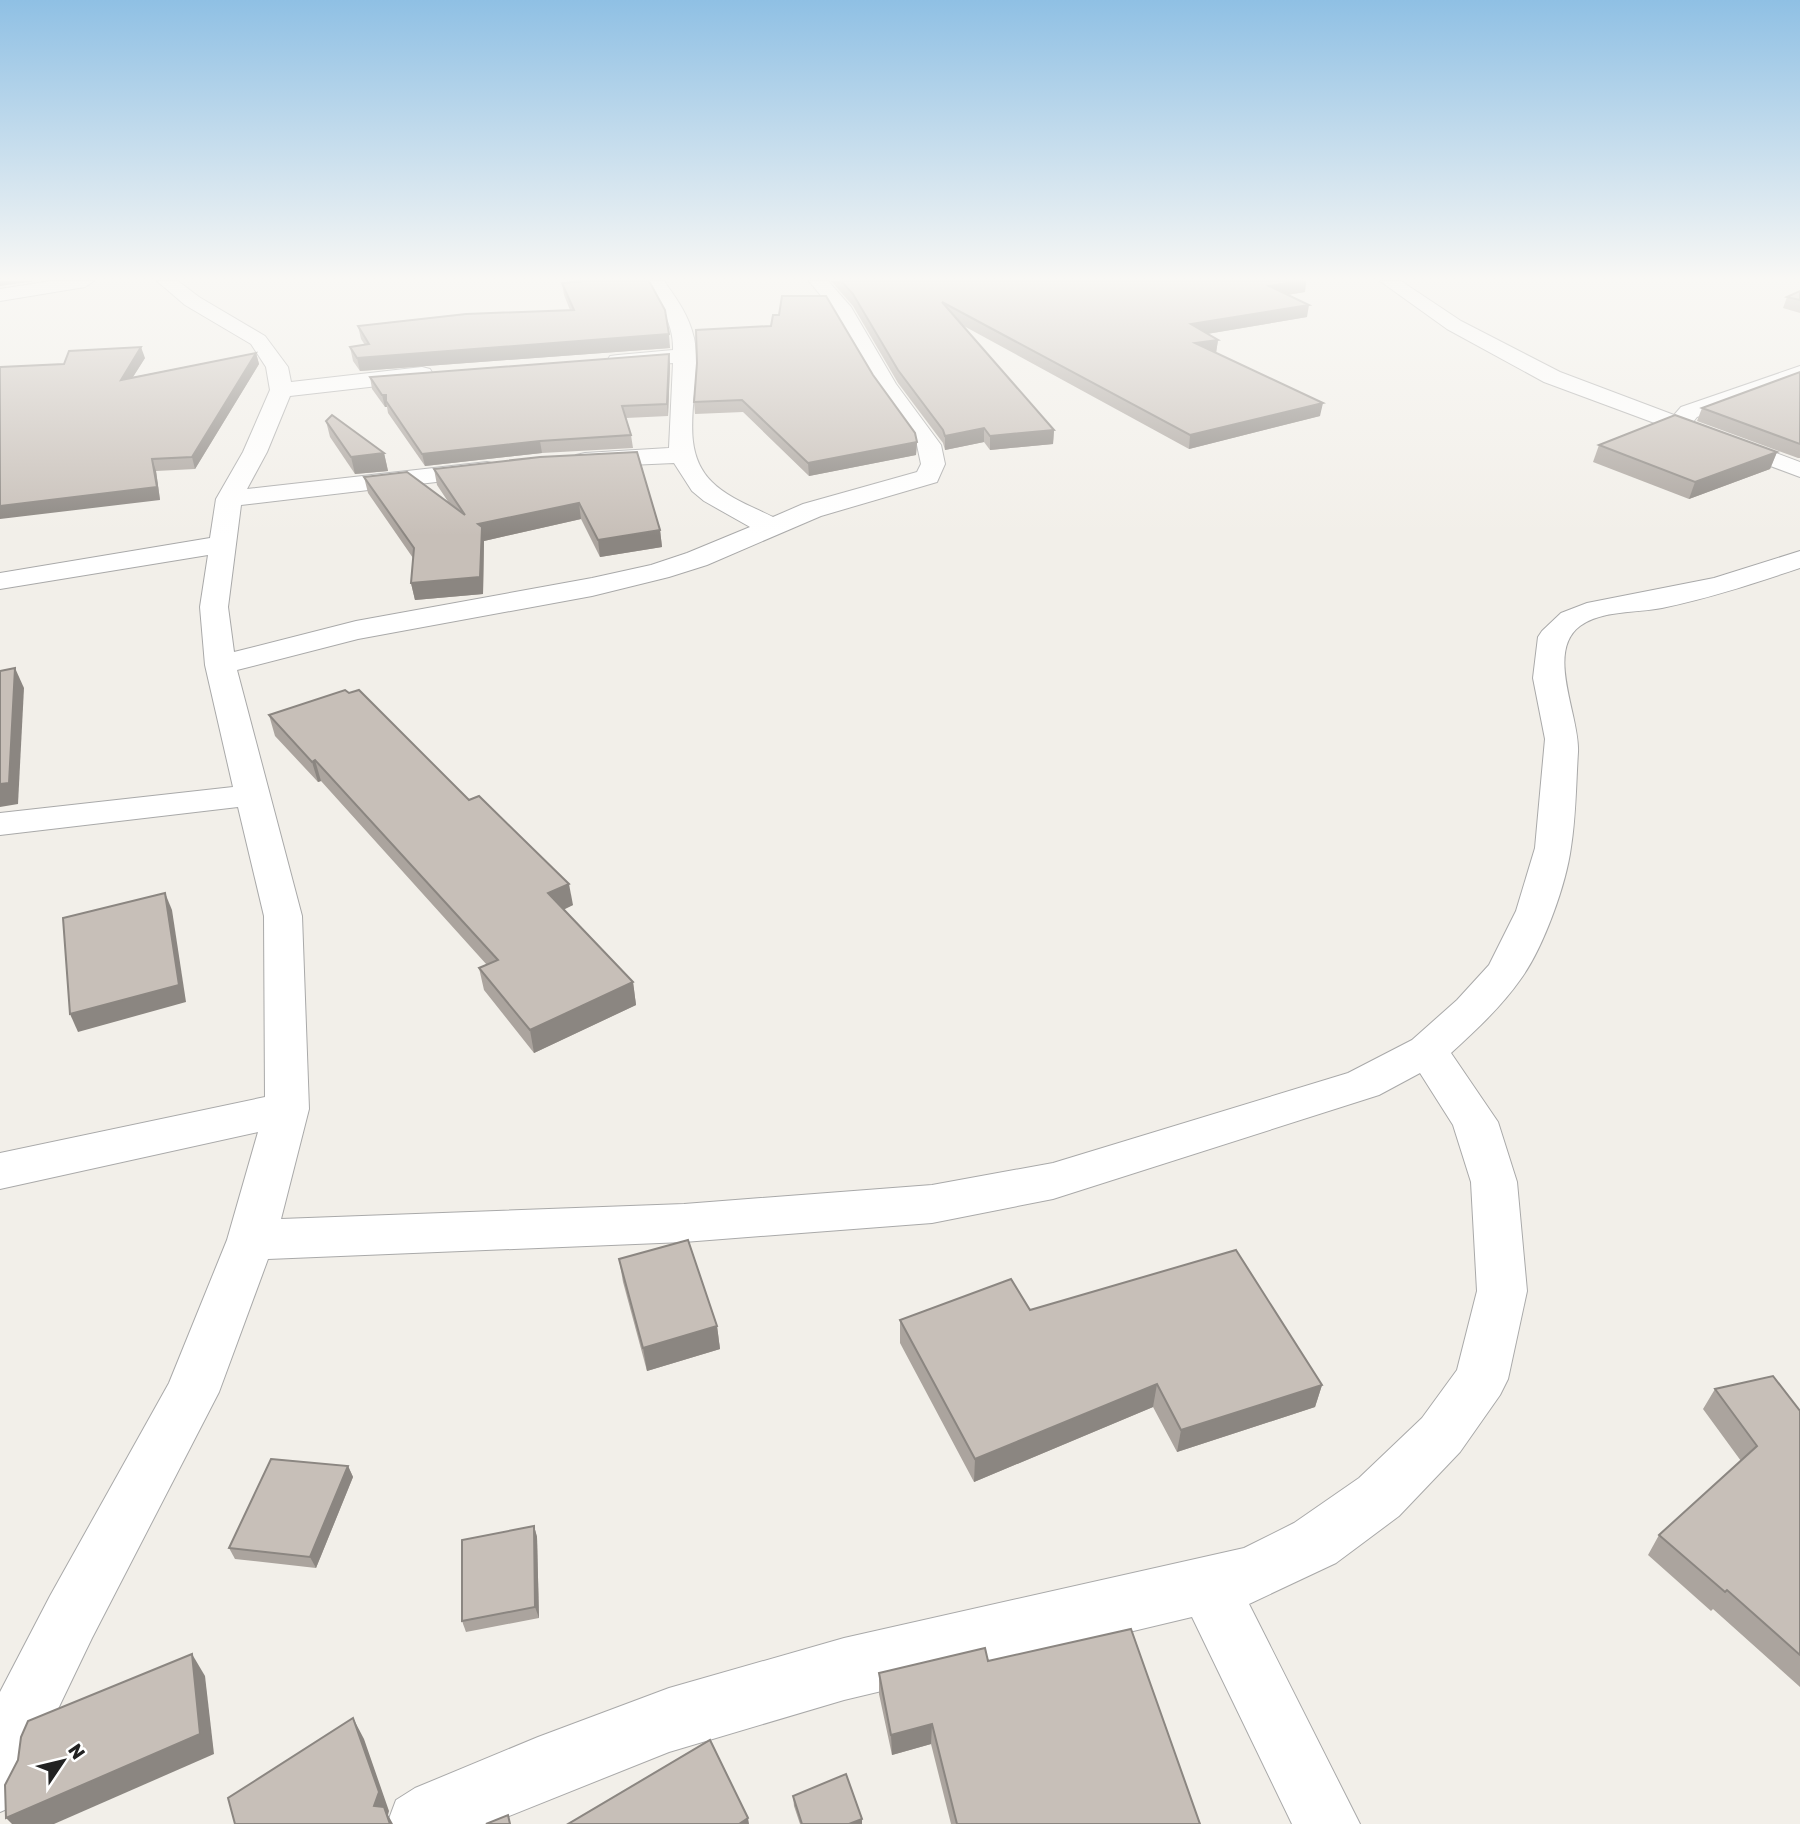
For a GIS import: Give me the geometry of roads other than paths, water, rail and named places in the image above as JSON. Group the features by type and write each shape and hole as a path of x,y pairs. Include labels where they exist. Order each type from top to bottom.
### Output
{"street":[{"path":"0,1779 3,1752 71,1617 192,1392 251,1240 287,1109 283,916 220,665 214,607 225,544 229,499 255,452 281,390 276,366"},
{"path":"683,366 685,403 681,455 701,486 713,496 771,527"},
{"path":"220,665 356,630 592,587 659,571 697,559 812,510 928,477 933,464 929,444 886,386 875,366"},
{"path":"1531,366 1552,377 1800,470"},
{"path":"281,390 441,373"},
{"path":"1678,425 1689,412 1800,373"},
{"path":"556,462 681,455"},
{"path":"229,499 515,466"},
{"path":"0,581 225,544"},
{"path":"251,1240 684,1223 932,1205 1053,1181 1363,1084 1427,1051 1472,1010 1506,971 1535,911 1553,848 1562,739 1549,678 1553,637 1571,619 1597,609 1662,599 1722,585 1800,559"},
{"path":"0,824 251,795"},
{"path":"420,1824 439,1812 538,1770 669,1720 844,1669 1250,1576 1315,1543 1379,1497 1441,1435 1481,1379 1502,1291 1494,1182 1475,1122 1427,1051"},
{"path":"0,1171 287,1109"},
{"path":"1208,1586 1327,1824"}]}
